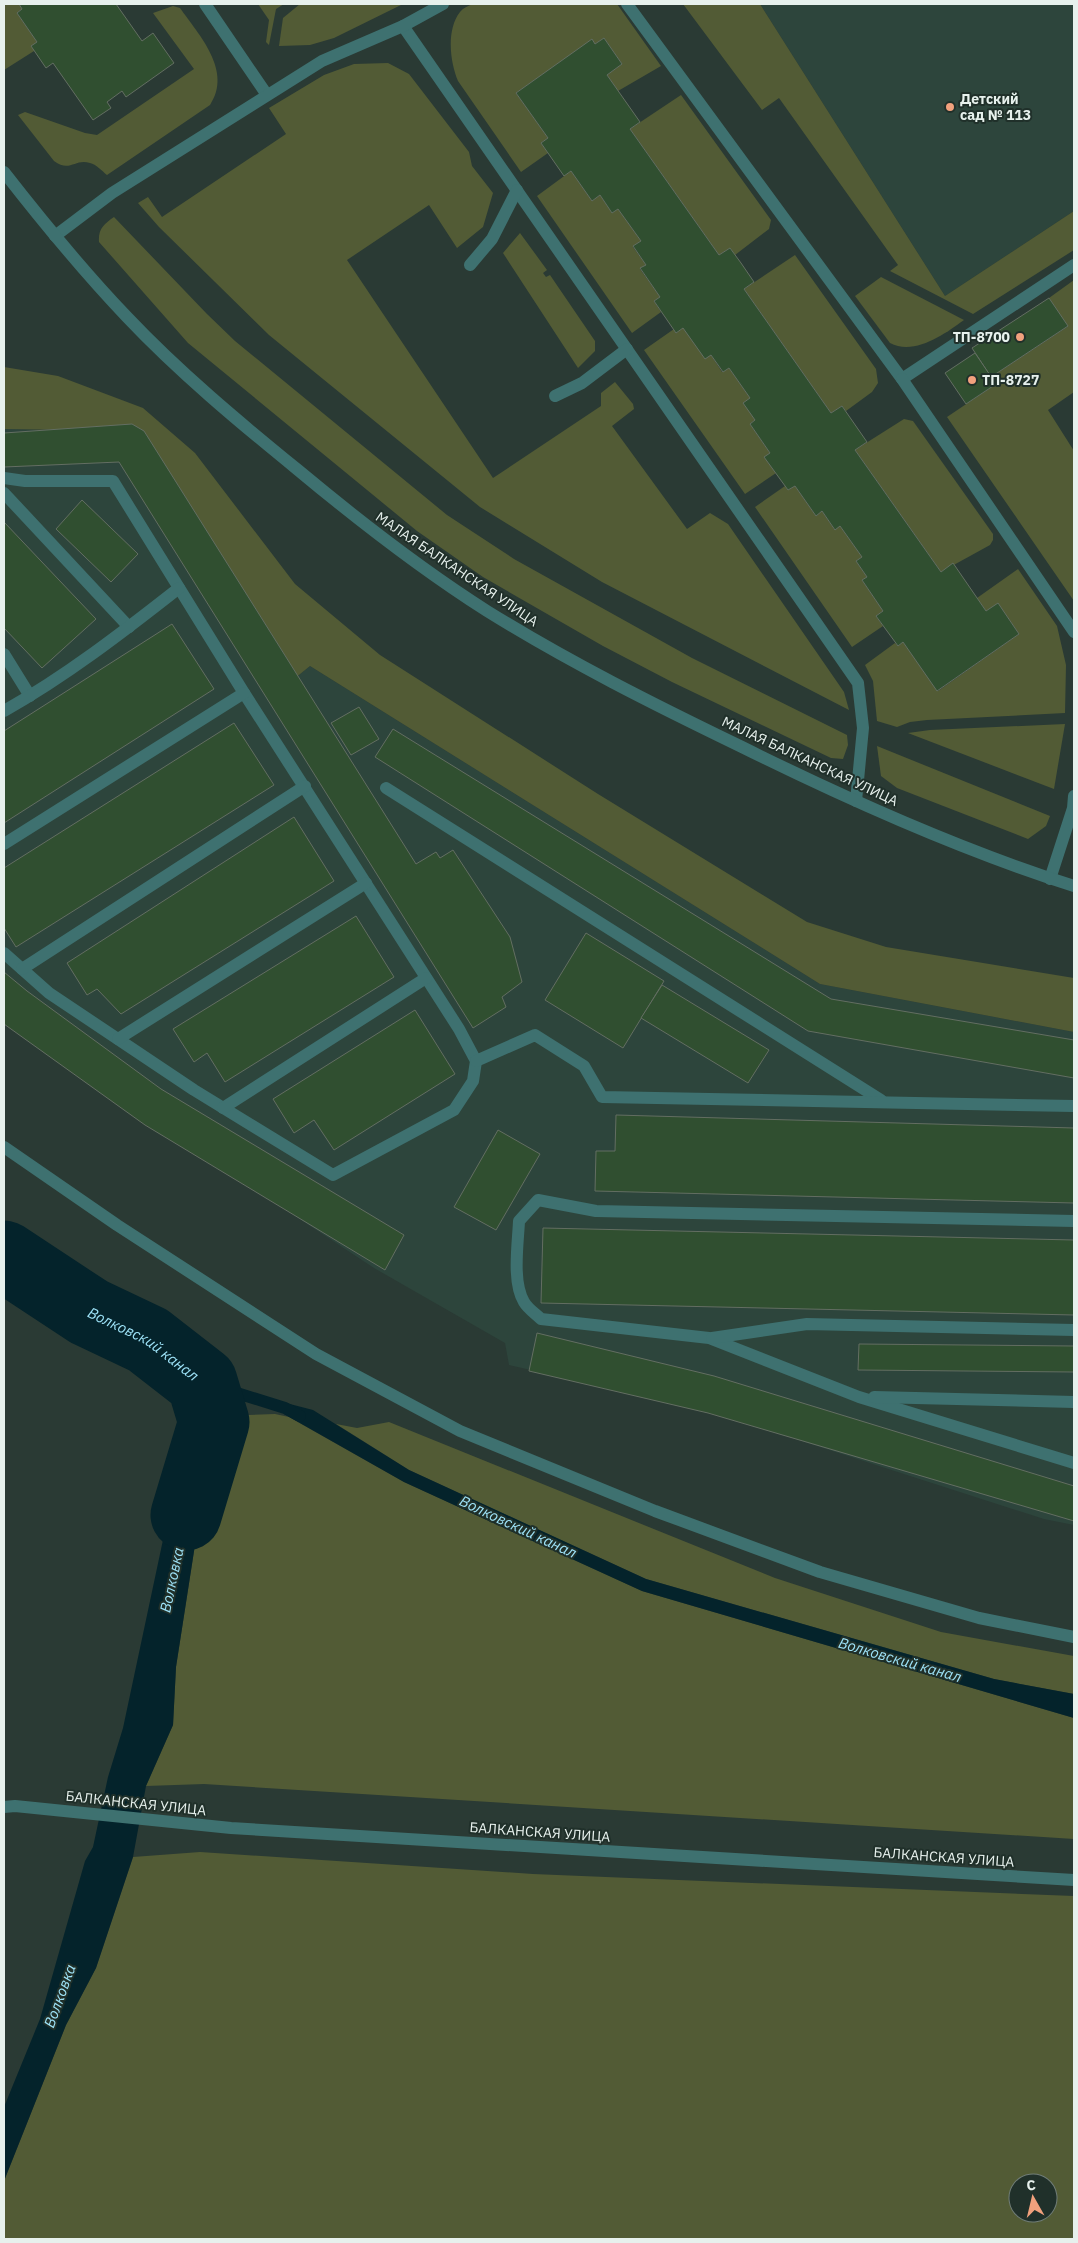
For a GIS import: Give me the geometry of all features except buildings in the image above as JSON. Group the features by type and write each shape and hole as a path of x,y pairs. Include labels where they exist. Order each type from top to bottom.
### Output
{"street":[{"path":"205,4 267,94"},
{"path":"55,236 112,194 267,94 322,61 403,26 443,4"},
{"path":"627,4 902,379 1074,632"},
{"path":"403,26 858,683 863,728 856,800"},
{"name":"МАЛАЯ БАЛКАНСКАЯ УЛИЦА","path":"4,172 55,236 128,318 198,386 354,516 484,609 612,684 770,761 946,840 1050,879 1074,886"},
{"path":"470,265 492,239 517,190"},
{"path":"902,379 1074,265"},
{"path":"555,396 582,383 627,349"},
{"path":"4,478 25,481 113,481 244,692 426,978 476,1061 473,1081 454,1110 333,1175 223,1108 49,993 4,953"},
{"path":"4,493 129,627"},
{"path":"4,711 30,696 129,627 179,588"},
{"path":"4,654 30,696"},
{"path":"4,844 244,692"},
{"path":"22,969 305,786"},
{"path":"386,788 882,1101"},
{"path":"1050,879 1073,808 1074,796"},
{"path":"118,1039 366,883"},
{"path":"223,1108 426,978"},
{"path":"476,1061 536,1035 584,1066 602,1097 1074,1106"},
{"path":"4,1147 117,1225 316,1354 460,1431 655,1511 820,1572 979,1618 1074,1637"},
{"path":"1074,1220 596,1211 538,1200 519,1221 517,1264 520,1293 525,1304 541,1319 709,1338 807,1324 1074,1330"},
{"path":"709,1338 859,1397 1074,1463"},
{"path":"859,1397 1074,1402"},
{"name":"БАЛКАНСКАЯ УЛИЦА","path":"4,1807 15,1806 231,1828 1074,1880"}],"shaded area":[{"name":"Детский сад № 113","path":"760,4 1074,4 1074,211 945,296"},
{"path":"4,429 135,431 289,683 310,666 820,984 1074,1032 1074,1525 1044,1519 702,1409 509,1365 505,1343 374,1268 4,1024"}],"green space":[{"path":"4,4 19,4 22,9 17,13 37,42 34,51 4,70"},
{"path":"258,4 284,4 276,9 269,45 266,42 269,20"},
{"path":"300,4 403,4 334,38 310,45 279,46 283,18"},
{"path":"473,4 617,4 661,66 618,91 607,75 622,64 604,38 595,44 592,40 516,93 548,138 541,143 548,153 521,172 458,81 455,73 451,56 453,28 460,12"},
{"path":"683,4 760,4 945,296 1074,211 1074,250 973,314 890,271 898,265 779,98 762,110"},
{"path":"173,6 180,8 196,30 216,66 218,79 216,92 210,105 107,175 97,166 90,163 80,162 64,166 54,161 18,115 25,112 85,133 97,135 194,69 153,13"},
{"path":"388,63 409,74 469,152 472,166 493,193 483,227 457,248 429,205 347,260 493,478 601,406 601,393 615,382 633,404 634,409 612,426 687,529 710,513 728,524 844,692 849,710 602,582 480,507 269,335 159,227 138,203 148,197 162,217 286,134 269,108 324,75 354,64"},
{"path":"681,95 771,220 769,229 735,255 730,248 719,255 630,129"},
{"path":"571,171 592,201 600,195 612,213 618,209 641,241 633,247 646,265 640,269 660,297 654,301 661,312 632,333 537,196"},
{"path":"114,217 235,341 447,515 514,559 692,658 847,735 848,745 843,759 831,758 672,682 603,646 483,577 417,531 188,343 99,242 102,227"},
{"path":"520,233 547,270 543,273 546,277 550,275 595,341 595,351 578,368 503,253"},
{"path":"795,255 876,369 878,383 872,392 846,411 842,406 831,413 744,289"},
{"path":"881,277 964,320 929,342 909,347 890,343 855,296"},
{"path":"1074,280 1074,392 1048,410 1074,451 1074,601 947,417 996,384 991,377 1067,327 1049,298"},
{"path":"683,328 711,355 722,372 729,368 750,398 744,403 755,420 750,424 770,453 765,457 776,473 745,494 644,350 674,329 676,333"},
{"path":"4,367 58,376 143,408 195,453 295,584 380,655 598,794 807,922 886,947 1074,978 1074,1032 820,984 310,666 289,683 135,431 4,429"},
{"path":"904,419 913,421 993,534 993,540 990,545 941,572 855,450"},
{"path":"785,486 788,490 795,486 816,516 822,511 834,529 840,526 862,557 856,561 867,577 862,580 883,611 876,616 883,626 852,647 755,507"},
{"path":"1018,569 1057,626 1066,665 1065,713 927,720 910,722 897,727 877,721 873,681 865,665 895,643 898,646 903,642 938,691 1019,634 998,604 986,611 977,598"},
{"path":"1065,724 1054,789 908,733 930,730"},
{"path":"877,746 1050,816 1046,826 1028,839 897,788 881,776"},
{"path":"275,1414 289,1417 404,1482 642,1591 1074,1718 1074,1839 204,1784 146,1786 173,1725 176,1667 199,1519 239,1420 248,1415"},
{"path":"389,1422 775,1578 941,1632 1074,1656 1074,1694 994,1679 646,1579 409,1470 336,1424 357,1428"},
{"path":"200,1852 533,1874 1074,1896 1074,2239 4,2239 4,2181 66,2025 96,1968 133,1857"}],"water":[{"path":"286,1403 313,1410 409,1470 646,1579 994,1679 1074,1694 1074,1718 642,1591 404,1482 284,1414"},
{"name":"Волковка","path":"239,1420 199,1519 176,1667 173,1725 146,1786 133,1857 96,1968 66,2025 4,2181 4,2107 40,2019 85,1861 93,1847 108,1777 123,1728 187,1427"}],"waterway":[{"name":"Волковский канал","path":"4,1256 89,1312 148,1340 202,1382 214,1422 186,1515"},
{"name":"Волковский канал","path":"202,1382 285,1408 300,1416"}],"place":[{"name":"Детский сад № 113","path":"950,107"},
{"name":"ТП-8700","path":"1020,337"},
{"name":"ТП-8727","path":"972,380"}]}
